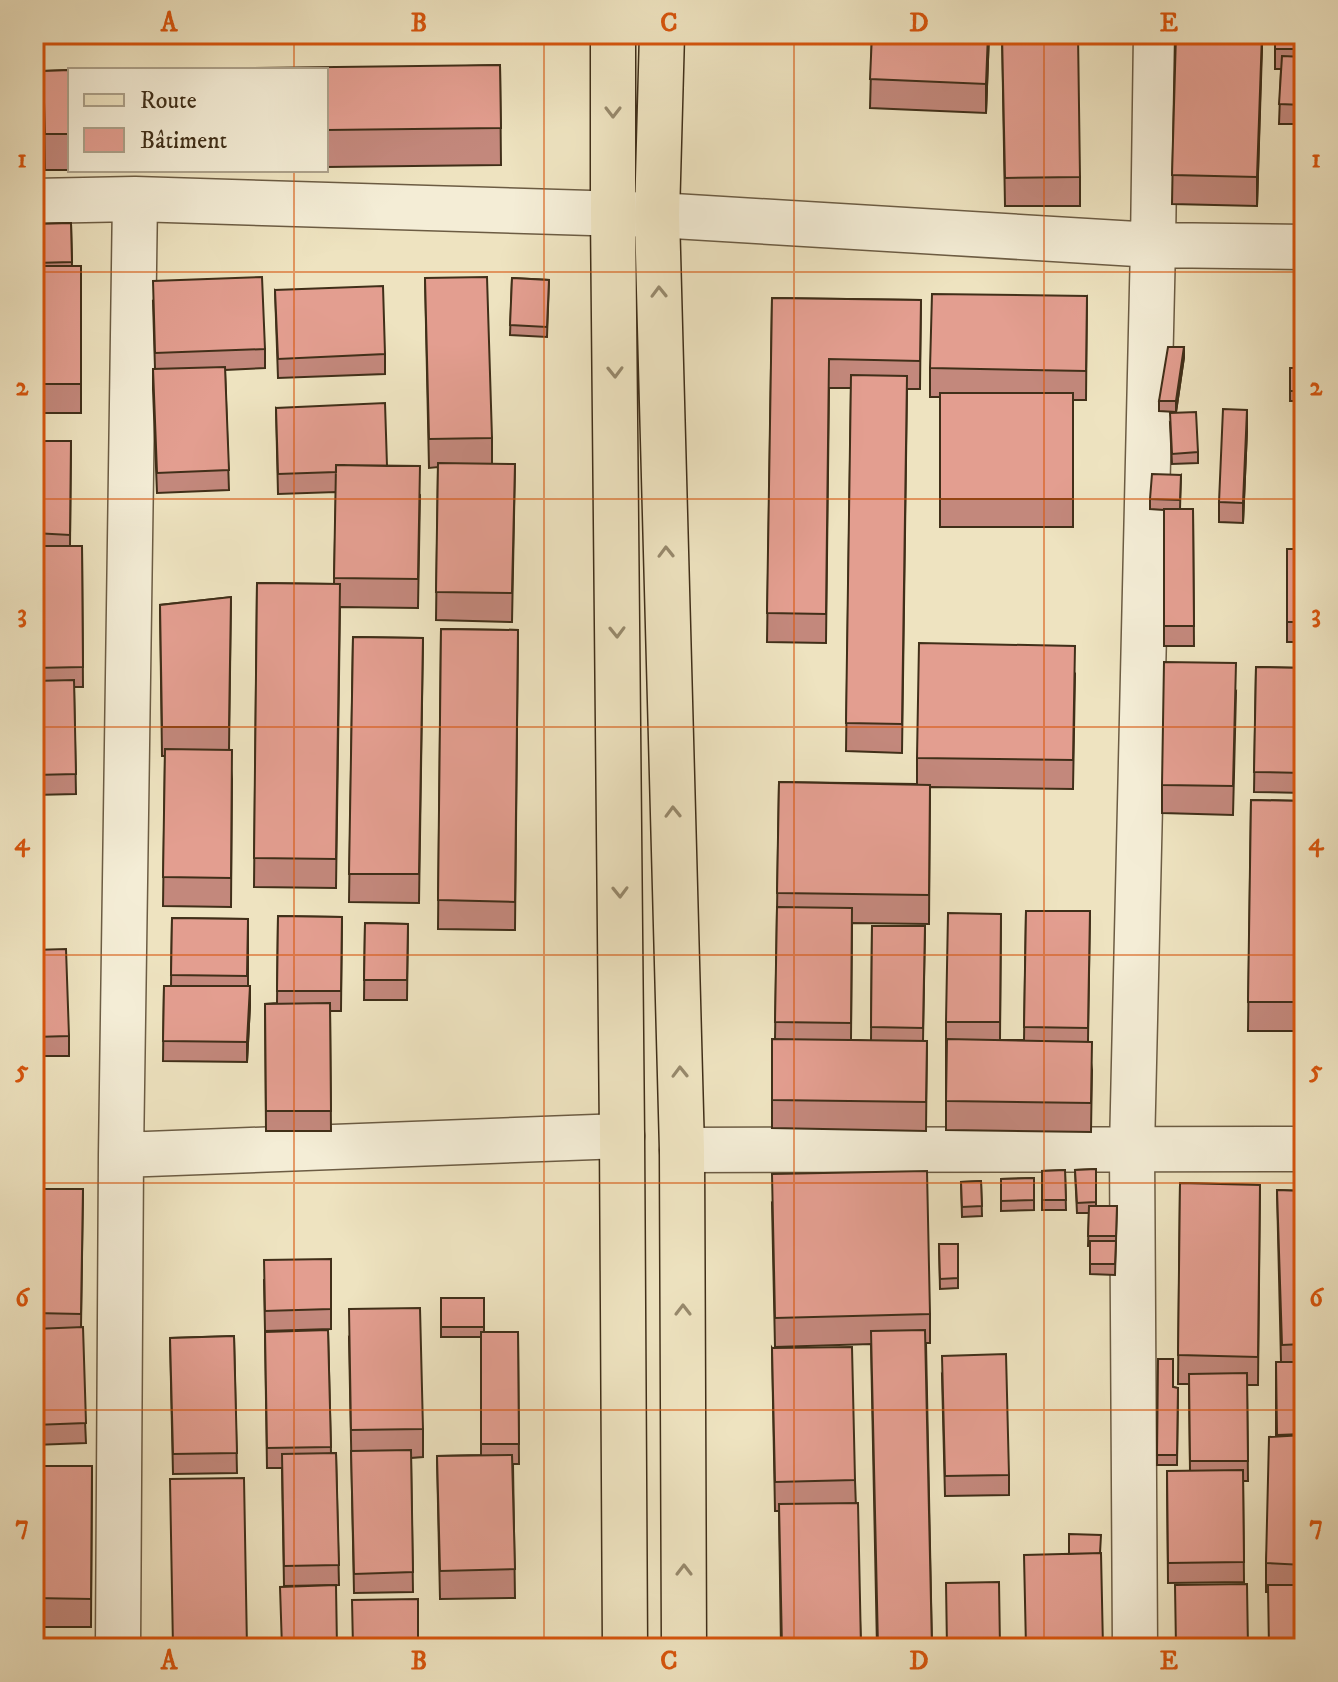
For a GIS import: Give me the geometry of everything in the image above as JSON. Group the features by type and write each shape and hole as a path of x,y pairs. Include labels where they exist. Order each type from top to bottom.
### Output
{"main road":[{"path":"613,34 625,1648"},
{"path":"662,34 657,215 682,1150 684,1648"}],"street":[{"path":"1135,1648 1132,1149 1156,34"},
{"path":"118,1648 121,1155 135,199"},
{"path":"34,201 135,199 657,215 1153,245 1304,247"},
{"path":"121,1155 622,1136"},
{"path":"682,1150 1304,1149"}],"building":[{"path":"872,34 988,34 986,84 870,79"},
{"path":"1002,34 1078,34 1080,177 1005,178"},
{"path":"1176,34 1262,34 1257,177 1172,175"},
{"path":"1275,34 1304,34 1304,49 1275,49"},
{"path":"1282,56 1304,57 1304,105 1279,104"},
{"path":"500,65 501,128 328,130 328,68 259,68"},
{"path":"68,70 68,134 45,134 43,71"},
{"path":"71,223 72,262 34,263 34,224"},
{"path":"34,266 81,266 81,384 34,384"},
{"path":"262,277 265,349 155,353 153,281"},
{"path":"487,277 492,438 429,439 425,278"},
{"path":"512,278 549,280 547,327 510,325"},
{"path":"383,286 385,354 278,359 275,290"},
{"path":"932,294 1087,296 1086,371 930,368"},
{"path":"772,298 921,300 920,361 829,359 826,614 767,613"},
{"path":"1168,347 1184,347 1176,401 1159,401"},
{"path":"225,367 229,470 157,473 153,369"},
{"path":"1290,368 1304,368 1304,391 1290,391"},
{"path":"851,375 907,376 902,724 846,723"},
{"path":"940,393 1073,393 1073,499 940,499"},
{"path":"385,403 387,466 336,465 336,472 278,474 276,408"},
{"path":"1223,409 1247,410 1243,503 1219,502"},
{"path":"1196,412 1198,452 1172,454 1170,413"},
{"path":"34,441 71,441 70,535 34,533"},
{"path":"438,463 515,464 512,593 436,592"},
{"path":"336,465 420,466 418,579 334,578"},
{"path":"1152,474 1181,475 1180,500 1150,499"},
{"path":"1164,509 1193,509 1194,626 1164,626"},
{"path":"34,546 82,546 83,667 34,668"},
{"path":"1287,549 1304,549 1304,622 1287,622"},
{"path":"257,583 340,584 336,859 254,858"},
{"path":"231,597 229,727 162,727 160,605"},
{"path":"441,629 518,630 515,902 438,900"},
{"path":"353,637 423,638 419,874 349,874"},
{"path":"919,643 1075,646 1073,760 917,758"},
{"path":"1164,662 1236,663 1233,786 1162,785"},
{"path":"1256,667 1304,668 1304,773 1254,772"},
{"path":"74,680 76,774 34,775 34,681"},
{"path":"165,749 232,750 231,878 163,877"},
{"path":"779,782 930,785 929,895 777,893"},
{"path":"1251,800 1304,801 1304,1002 1248,1002"},
{"path":"777,907 852,908 851,1023 775,1022"},
{"path":"1026,911 1090,911 1088,1028 1024,1027"},
{"path":"948,913 1001,914 1000,1022 946,1022"},
{"path":"278,916 342,917 341,991 277,991"},
{"path":"172,918 248,919 247,976 171,975"},
{"path":"365,923 408,924 407,980 364,980"},
{"path":"872,926 925,926 923,1028 871,1027"},
{"path":"66,949 69,1036 34,1037 34,950"},
{"path":"164,986 250,986 247,1042 163,1041"},
{"path":"330,1003 331,1111 266,1111 265,1004"},
{"path":"772,1039 927,1041 926,1102 772,1100"},
{"path":"947,1039 1092,1042 1091,1103 946,1101"},
{"path":"1096,1169 1096,1202 1077,1203 1075,1170"},
{"path":"1065,1170 1066,1200 1042,1200 1042,1171"},
{"path":"927,1171 930,1314 775,1318 772,1174"},
{"path":"1034,1178 1034,1200 1001,1201 1001,1179"},
{"path":"981,1181 982,1206 962,1207 961,1182"},
{"path":"1180,1183 1260,1185 1258,1357 1178,1355"},
{"path":"34,1189 83,1189 81,1314 34,1313"},
{"path":"1277,1190 1304,1191 1304,1344 1282,1345"},
{"path":"1089,1206 1117,1206 1116,1236 1088,1236"},
{"path":"1090,1241 1116,1241 1115,1264 1090,1264"},
{"path":"939,1244 958,1244 958,1278 940,1279"},
{"path":"331,1259 331,1309 265,1311 264,1260"},
{"path":"441,1298 484,1298 484,1327 441,1327"},
{"path":"420,1308 423,1429 351,1430 349,1309"},
{"path":"83,1327 86,1423 34,1425 34,1329"},
{"path":"328,1330 331,1447 267,1448 265,1332"},
{"path":"925,1330 932,1648 878,1648 871,1331"},
{"path":"481,1332 518,1332 519,1444 481,1444"},
{"path":"234,1336 237,1453 173,1454 170,1338"},
{"path":"852,1347 855,1480 775,1482 772,1348"},
{"path":"1006,1354 1009,1475 945,1476 942,1356"},
{"path":"1158,1359 1173,1359 1173,1387 1178,1388 1177,1455 1157,1455"},
{"path":"1276,1362 1304,1362 1304,1434 1277,1435"},
{"path":"1247,1373 1248,1461 1190,1461 1189,1374"},
{"path":"1304,1435 1304,1565 1266,1563 1269,1437"},
{"path":"411,1450 413,1572 354,1574 351,1451"},
{"path":"336,1453 339,1565 284,1566 282,1454"},
{"path":"512,1455 515,1569 440,1571 437,1456"},
{"path":"34,1466 92,1466 91,1599 34,1598"},
{"path":"1243,1470 1244,1562 1168,1563 1167,1471"},
{"path":"244,1478 247,1648 173,1648 170,1479"},
{"path":"858,1503 861,1648 782,1648 779,1504"},
{"path":"1069,1534 1101,1535 1100,1553 1069,1554"},
{"path":"1101,1553 1103,1648 1026,1648 1024,1555"},
{"path":"999,1582 1000,1648 947,1648 946,1583"},
{"path":"1247,1584 1248,1648 1176,1648 1175,1585"},
{"path":"336,1585 337,1648 282,1648 280,1587"},
{"path":"1268,1585 1304,1585 1304,1648 1269,1648"},
{"path":"418,1599 418,1648 353,1648 352,1600"}]}
